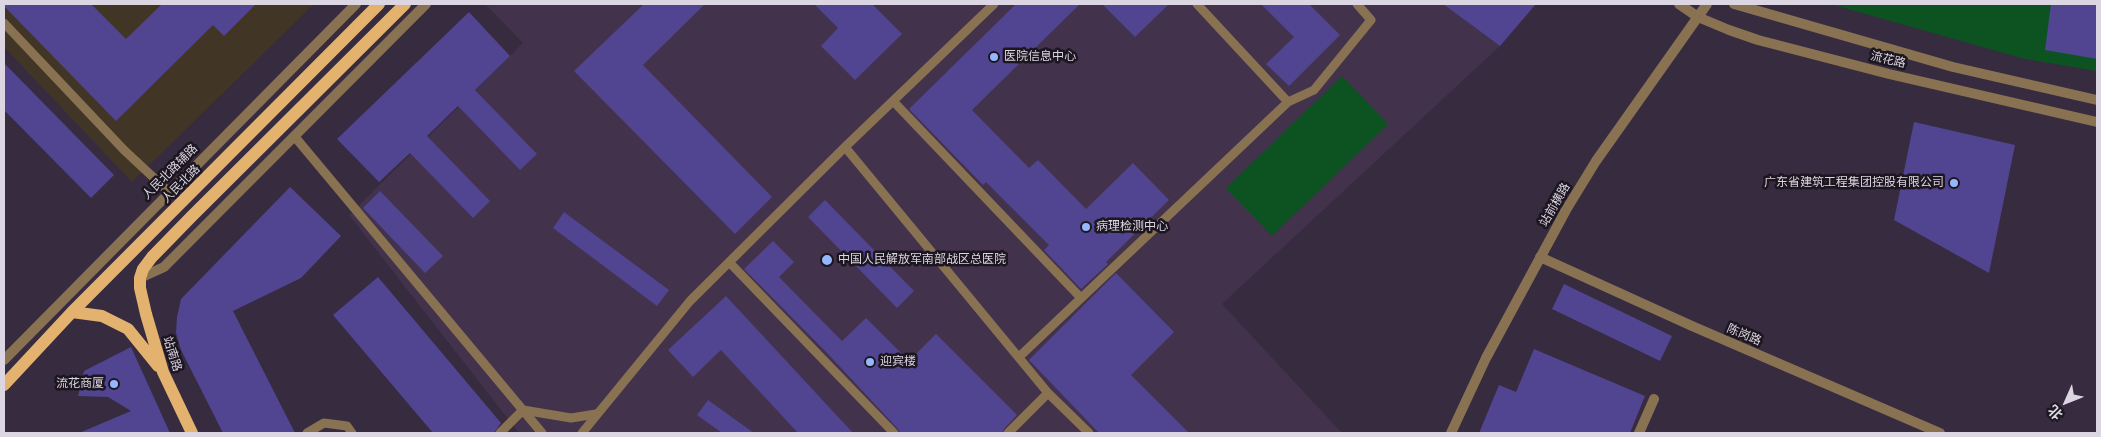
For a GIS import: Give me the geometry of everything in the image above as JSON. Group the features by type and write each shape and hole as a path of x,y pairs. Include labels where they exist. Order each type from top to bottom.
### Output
{"main road":[{"name":"人民北路","path":"4,385 72,312 380,4"},
{"path":"140,278 143,269 152,257 405,4"},
{"name":"站南路","path":"140,278 146,314 163,372 192,433"},
{"path":"72,312 102,316 128,329 163,372"}],"street":[{"name":"人民北路辅路","path":"4,360 356,4"},
{"path":"140,278 164,267 426,4"},
{"name":"流花路","path":"1679,4 1698,16 1736,33 1811,54 2097,122"},
{"name":"站前横路","path":"1451,433 1486,358 1566,210 1596,161 1707,4"},
{"name":"流花路","path":"1734,4 1953,67 2097,100"},
{"path":"266,142 278,154"},
{"path":"169,192 181,204"},
{"name":"陈岗路","path":"1540,257 1692,326 1940,433"},
{"path":"1639,433 1654,399"}],"lane":[{"path":"582,433 690,301 845,147 994,4"},
{"path":"1197,4 1288,102"},
{"path":"1019,357 1288,102 1314,90 1371,20 1356,4"},
{"path":"4,23 124,150 169,192"},
{"path":"893,101 1081,298"},
{"path":"295,137 542,433"},
{"path":"845,147 1048,393 1089,433"},
{"path":"729,262 894,433"},
{"path":"1008,433 1048,393"},
{"path":"523,410 571,418 596,414"},
{"path":"500,433 523,410"},
{"path":"307,433 324,423 347,426 352,433"}],"shaded area":[{"path":"4,4 314,4 132,182 4,47"},
{"name":"中国人民解放军南部战区总医院","path":"485,4 1443,4 1500,46 1222,304 1342,433 519,433 349,215 523,43"}],"green space":[{"path":"1830,4 2097,4 2097,71 2025,59"},
{"path":"1342,76 1388,124 1272,236 1226,188"}],"building":[{"path":"4,4 91,4 126,39 162,4 256,4 224,36 213,25 116,121"},
{"path":"644,4 705,4 643,65 772,197 735,234 574,71"},
{"path":"814,4 872,4 902,34 855,80 821,46 838,28"},
{"path":"1016,4 1080,4 972,110 1029,168 1038,160 1086,209 1133,163 1169,200 1106,262 1108,264 1081,289 1044,250 1049,245 986,182 983,185 909,109"},
{"path":"1102,4 1169,4 1135,37"},
{"path":"1261,4 1309,4 1340,35 1289,86 1266,64 1294,37"},
{"path":"1443,4 1536,4 1500,46"},
{"path":"2051,4 2097,4 2097,59 2045,50"},
{"path":"469,12 510,56 475,90 537,154 520,170 458,106 427,136 490,201 473,218 410,153 379,182 337,139"},
{"path":"4,63 114,175 91,198 4,110"},
{"name":"广东省建筑工程集团控股有限公司","path":"1914,122 2015,145 1989,273 1894,220"},
{"path":"290,187 341,236 301,278 233,311 295,433 223,433 181,350 176,333 181,299"},
{"path":"380,191 443,256 425,273 363,208"},
{"path":"825,200 914,291 897,308 808,217"},
{"path":"564,212 669,290 657,306 553,228"},
{"path":"773,241 794,262 779,277 842,341 866,318 909,361 936,334 1017,415 1002,433 900,433 829,355 744,269"},
{"path":"1116,273 1174,332 1131,375 1189,433 1099,433 1029,360"},
{"path":"378,277 501,423 494,433 433,433 333,315"},
{"path":"1564,284 1672,336 1660,361 1552,309"},
{"path":"726,296 853,433 798,433 721,350 693,377 668,350"},
{"name":"流花商厦","path":"131,347 170,433 79,433 131,411 108,397 78,396 84,371"},
{"path":"1534,349 1645,396 1630,433 1479,433 1499,385 1516,392"},
{"path":"708,400 754,433 722,433 697,415"}],"place":[{"name":"医院信息中心","path":"994,57"},
{"name":"广东省建筑工程集团控股有限公司","path":"1954,183"},
{"name":"病理检测中心","path":"1086,227"},
{"name":"中国人民解放军南部战区总医院","path":"827,260"},
{"name":"迎宾楼","path":"870,362"},
{"name":"流花商厦","path":"114,384"}]}
